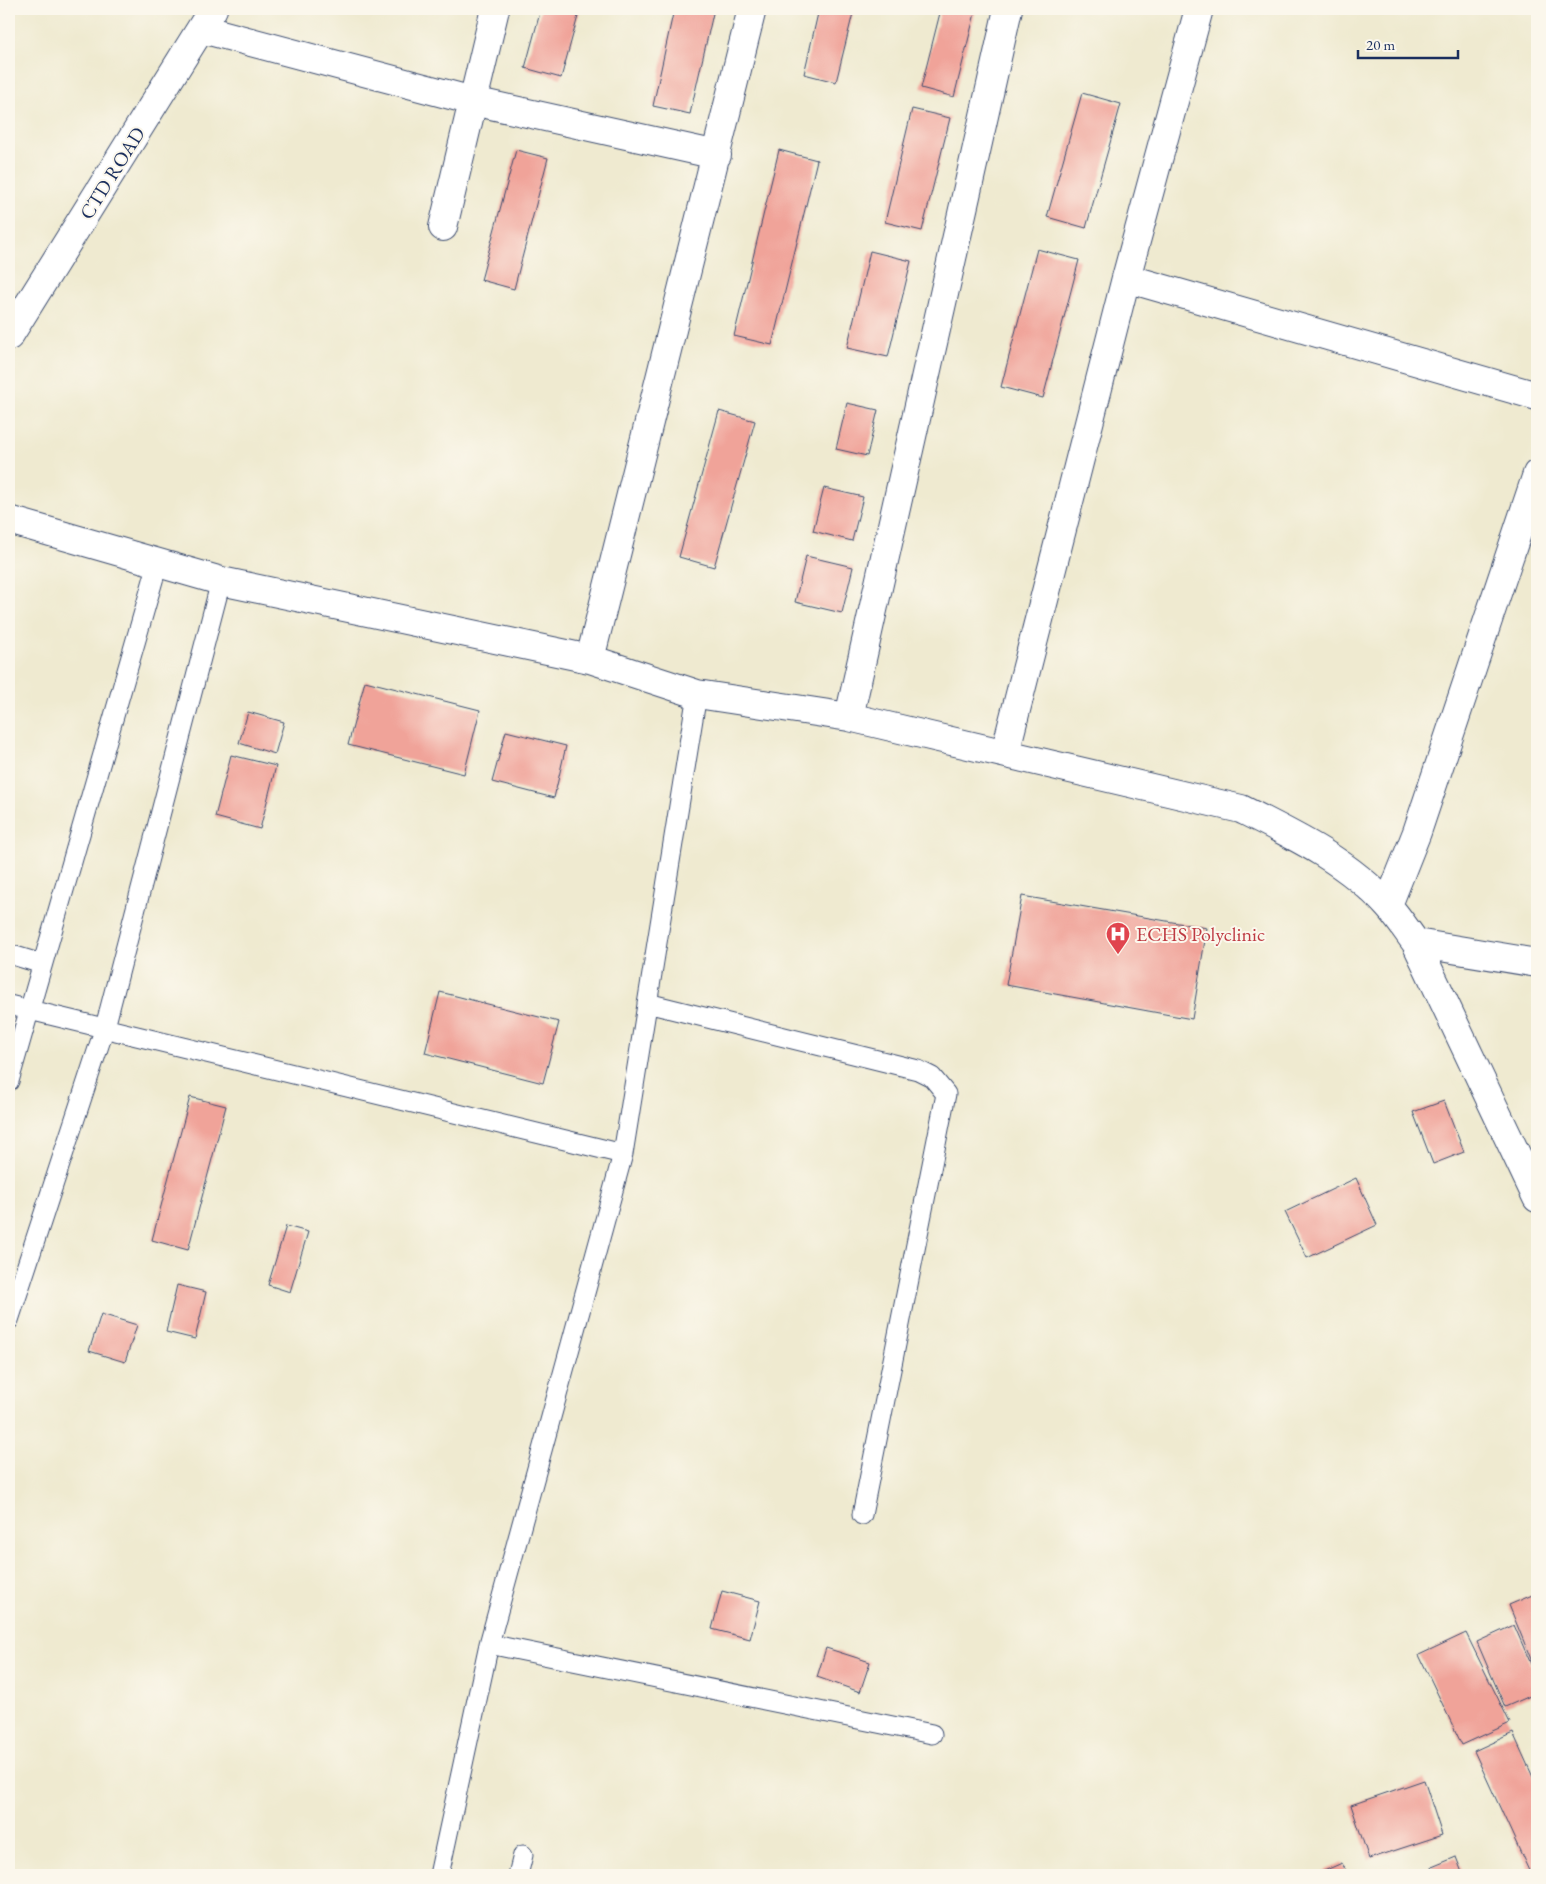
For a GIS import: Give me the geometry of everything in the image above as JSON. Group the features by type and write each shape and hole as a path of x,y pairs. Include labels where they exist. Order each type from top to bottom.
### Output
{"street":[{"path":"443,227 495,9"},
{"path":"590,659 752,9"},
{"path":"850,717 1008,9"},
{"path":"1005,753 1126,278 1199,9"},
{"path":"208,19 473,101 717,155"},
{"name":"CTD ROAD","path":"9,336 208,19"},
{"path":"1126,278 1537,396"},
{"path":"1388,905 1417,832 1537,474"},
{"path":"9,520 221,581 590,659 697,694 850,717 1241,809 1299,838 1351,871 1388,905 1416,943 1537,1198"},
{"path":"1416,943 1537,963"}],"lane":[{"path":"9,1081 158,563"},
{"path":"9,1320 105,1027 221,581"},
{"path":"439,1875 488,1644 623,1154 697,694"},
{"path":"9,954 42,964"},
{"path":"647,1002 918,1070 932,1077 946,1094 862,1515"},
{"path":"9,1005 623,1154"},
{"path":"488,1644 932,1734"},
{"path":"518,1875 523,1855"}],"building":[{"path":"541,9 580,9 561,78 525,68"},
{"path":"674,9 714,9 690,114 653,106"},
{"path":"819,9 854,9 836,82 804,74"},
{"path":"941,9 976,9 954,97 921,88"},
{"path":"1082,93 1121,104 1086,228 1047,217"},
{"path":"912,109 950,118 922,231 885,222"},
{"path":"516,150 548,158 514,289 481,280"},
{"path":"779,150 817,160 772,345 734,336"},
{"path":"1037,249 1079,260 1043,398 1001,387"},
{"path":"870,251 911,261 888,357 847,348"},
{"path":"847,403 878,410 867,456 836,449"},
{"path":"719,411 755,421 714,567 679,557"},
{"path":"824,488 863,497 852,541 813,531"},
{"path":"806,556 853,567 842,613 795,602"},
{"path":"365,681 480,710 464,774 348,745"},
{"path":"248,712 284,722 275,754 239,743"},
{"path":"506,731 566,746 554,798 492,782"},
{"path":"231,755 276,766 260,829 215,817"},
{"path":"1022,896 1207,928 1192,1019 1006,985"},
{"path":"440,992 559,1022 543,1083 425,1053"},
{"path":"190,1097 226,1106 188,1250 152,1240"},
{"path":"1444,1101 1464,1152 1433,1164 1413,1112"},
{"path":"1356,1178 1377,1225 1307,1258 1285,1212"},
{"path":"286,1226 308,1232 290,1292 268,1285"},
{"path":"177,1285 206,1292 195,1339 166,1332"},
{"path":"101,1314 137,1325 125,1362 89,1351"},
{"path":"722,1591 760,1601 750,1639 712,1629"},
{"path":"1537,1593 1537,1674 1509,1605"},
{"path":"1514,1625 1537,1678 1537,1693 1505,1707 1477,1642"},
{"path":"1466,1633 1510,1723 1462,1745 1419,1655"},
{"path":"826,1648 870,1662 860,1692 817,1677"},
{"path":"1513,1733 1537,1786 1537,1870 1530,1873 1474,1751"},
{"path":"1424,1780 1442,1835 1369,1859 1351,1805"},
{"path":"1456,1857 1463,1875 1435,1875 1432,1867"},
{"path":"1342,1863 1348,1875 1315,1875"}],"place":[{"name":"ECHS Polyclinic","path":"1118,955"}]}
